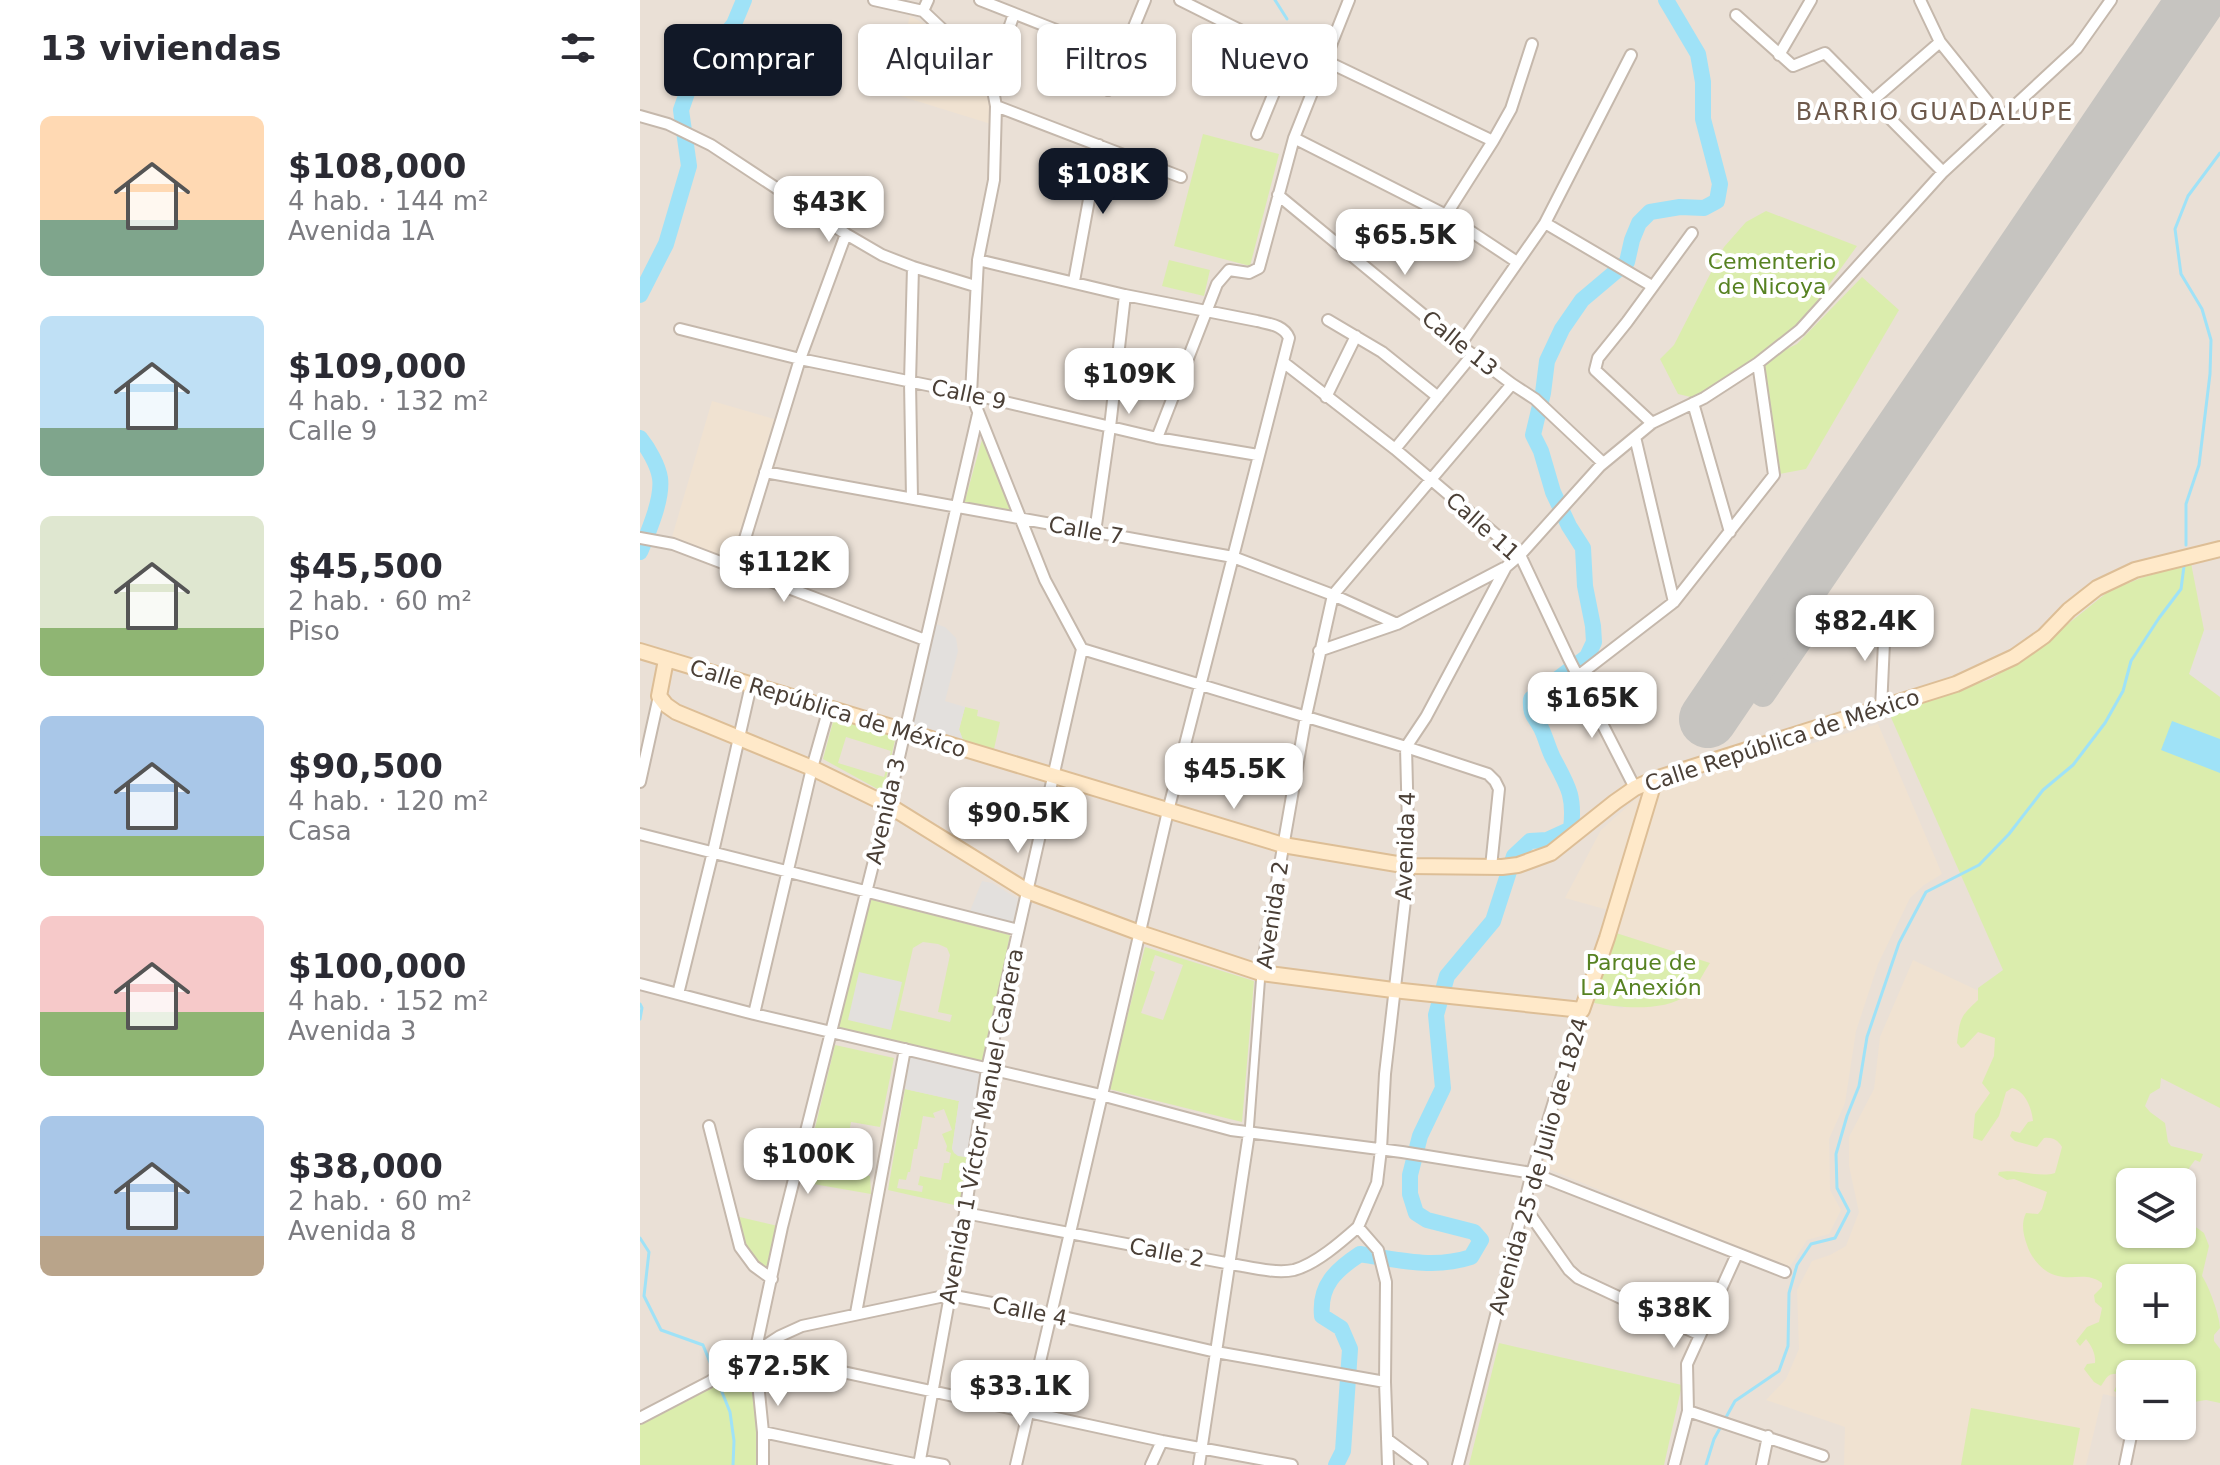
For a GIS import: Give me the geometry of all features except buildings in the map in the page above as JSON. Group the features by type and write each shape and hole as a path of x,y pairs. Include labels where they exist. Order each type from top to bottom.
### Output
{"main road":[{"name":"Calle República de México","path":"640,651 1283,845 1409,866 1497,867 1518,865 1551,853 1615,802 1655,779 1956,684 2014,657 2044,636 2069,610 2097,588 2135,570 2220,549"},
{"path":"666,660 659,696 676,712 812,768 888,805 1027,891 1261,973 1582,1010"},
{"name":"Avenida 25 de Julio de 1824","path":"1582,1010 1655,779"}],"street":[{"path":"874,0 923,11 937,24"},
{"path":"923,11 928,0"},
{"path":"980,0 1040,24"},
{"path":"1135,24 1145,0"},
{"path":"1180,0 1228,24"},
{"path":"1337,32 1349,0"},
{"path":"1779,55 1811,0"},
{"path":"1920,0 1940,42 2001,118"},
{"path":"1319,651 1397,624 1506,567 1603,463 1652,423 1693,403 1758,363 1800,330 1943,172 2077,48 2111,0"},
{"path":"1011,24 1014,14"},
{"path":"1736,15 1793,66 1825,53 1943,172"},
{"path":"1872,101 1940,42"},
{"path":"1446,215 1511,109 1532,44"},
{"path":"1460,345 1545,223 1631,55"},
{"path":"1337,66 1493,141"},
{"path":"994,96 994,180 975,286 971,394 1045,580 1082,649 1488,774 1499,789 1497,867"},
{"path":"1257,134 1273,96"},
{"path":"1157,438 1217,284 1229,270 1249,273 1259,268 1294,138 1311,96"},
{"path":"996,106 1181,177"},
{"path":"640,116 668,124 711,145 882,255 975,286"},
{"path":"1294,138 1446,215 1517,262"},
{"path":"1074,281 1099,145"},
{"name":"Calle 13","path":"1278,195 1460,345 1546,408 1603,463"},
{"path":"1545,223 1652,286"},
{"path":"1652,423 1595,370 1598,358 1692,233"},
{"path":"736,568 800,359 846,234"},
{"path":"978,260 1125,295 1278,326 1287,332 1289,338 1168,811 1016,1465"},
{"path":"912,498 910,382 913,267"},
{"path":"1095,532 1125,295"},
{"path":"1328,320 1382,352 1438,397"},
{"name":"Calle 9","path":"680,329 800,359 971,394 1157,438 1258,455"},
{"path":"1326,397 1356,336"},
{"path":"1395,449 1473,354"},
{"name":"Calle 11","path":"1283,362 1395,449 1520,555 1635,788"},
{"path":"1577,674 1674,602 1774,475 1758,363"},
{"name":"Avenida 2","path":"1199,1465 1249,1133 1261,973 1306,716 1333,595 1512,384"},
{"path":"1693,403 1730,532"},
{"name":"Avenida 3","path":"763,1465 755,1353 782,1227 888,805 978,414"},
{"path":"1635,437 1674,602"},
{"name":"Calle 7","path":"765,472 1233,557 1333,595 1397,624"},
{"path":"644,538 673,544 925,640"},
{"path":"1406,747 1426,717 1506,567"},
{"path":"1881,709 1885,620"},
{"name":"Avenida 1 Víctor Manuel Cabrera","path":"919,1465 965,1213 987,1069 1082,649"},
{"path":"678,994 751,685"},
{"path":"640,782 659,696"},
{"path":"754,1014 829,708"},
{"name":"Avenida 4","path":"1358,1227 1377,1183 1381,1149 1393,990 1409,866 1406,747"},
{"path":"640,834 1018,930"},
{"path":"640,984 1249,1133 1381,1149 1532,1173 1785,1272"},
{"name":"Avenida 25 de Julio de 1824","path":"1458,1465 1532,1173 1582,1010"},
{"path":"856,1313 905,1049"},
{"path":"709,1126 740,1247 754,1266 772,1279"},
{"path":"1524,1206 1569,1270 1578,1278 1700,1335"},
{"name":"Calle 2","path":"965,1213 1272,1270 1294,1270 1328,1251 1358,1227"},
{"path":"1358,1227 1378,1250 1384,1269 1388,1465"},
{"path":"1674,1465 1688,1411 1687,1364 1737,1254"},
{"name":"Calle 4","path":"640,1418 709,1382 802,1326 949,1295 1051,1314 1216,1352 1385,1382"},
{"path":"755,1353 1162,1441 1292,1465"},
{"path":"1688,1411 1823,1456"},
{"path":"763,1432 919,1465 928,1462 944,1465"},
{"path":"1762,1465 1768,1436"},
{"path":"1387,1439 1422,1465"},
{"path":"2125,1465 2130,1440"},
{"path":"1151,1465 1162,1441"}],"shaded area":[{"path":"640,0 2220,0 2220,1465 640,1465"},
{"path":"910,16 925,24 908,24"},
{"path":"901,96 988,96 991,124"},
{"path":"712,401 774,419 732,560 672,537"},
{"path":"933,623 945,627 956,638 958,651 945,701 965,707 959,729 963,740 909,724"},
{"path":"2204,630 2220,630 2220,697 2189,674"},
{"path":"1878,724 1942,874 1910,898 1878,964 1856,1031 1845,1103 1829,1139 1830,1190 1841,1210 1829,1234 1807,1240 1789,1268 1539,1165 1594,1003 1622,1008 1709,963 1616,933 1655,790"},
{"path":"1638,797 1641,798 1608,910 1565,898 1601,830"},
{"path":"982,881 992,883 1018,899 1013,922 970,911"},
{"path":"1913,960 2110,1053 2128,1168 2116,1168 2116,1248 2130,1248 2130,1264 2116,1264 2116,1344 2130,1344 2130,1360 2116,1360 2116,1397 2103,1394 2086,1465 1844,1465 1845,1427 1766,1400 1786,1379 1799,1349 1797,1290 1812,1261 1846,1246 1859,1212 1849,1166 1849,1137 1874,1089 1880,1037"},
{"path":"859,972 902,982 891,1030 848,1020"},
{"path":"910,1055 984,1071 971,1158 958,1156 952,1149 959,1101 905,1089"}],"green space":[{"path":"1203,134 1279,154 1250,266 1174,246"},
{"name":"Cementerio de Nicoya","path":"1766,211 1857,246 1797,329 1695,398 1678,394 1660,359 1674,345 1724,247 1746,222"},
{"path":"1169,260 1210,270 1204,296 1162,286"},
{"path":"1862,277 1899,310 1806,469 1774,475 1758,363 1797,344"},
{"path":"983,436 1010,510 964,504"},
{"path":"2191,563 2204,630 2189,674 2220,697 2220,1108 2161,1078 2160,1088 2150,1094 2145,1106 2165,1123 2171,1146 2203,1154 2200,1162 2195,1160 2189,1168 2116,1168 2116,1248 2196,1248 2196,1227 2204,1233 2209,1246 2202,1276 2220,1323 2214,1341 2220,1349 2220,1403 2196,1402 2196,1360 2116,1360 2116,1374 2106,1378 2101,1386 2094,1382 2084,1369 2087,1364 2095,1363 2093,1351 2086,1339 2080,1346 2076,1341 2087,1327 2099,1322 2102,1308 2095,1302 2094,1295 2102,1283 2086,1277 2058,1276 2038,1264 2027,1245 2023,1221 2026,1213 2038,1214 2047,1192 1998,1175 2006,1171 2043,1175 2055,1173 2062,1147 2050,1138 2044,1138 2037,1147 2015,1141 2010,1136 2012,1131 2020,1133 2028,1122 2033,1121 2027,1101 2012,1088 2006,1092 1999,1116 1982,1141 1973,1138 1975,1114 1990,1093 1982,1083 1994,1056 1995,1038 1978,1032 1961,1048 1957,1043 1959,1028 1964,1014 1978,1000 1978,988 2003,970 1889,713 1991,679 2033,652 2109,591"},
{"path":"965,707 978,710 977,716 1000,722 994,749 963,740 959,730"},
{"path":"834,718 896,736 883,792 823,759","holes":["846,737 891,751 884,777 838,763"]},
{"path":"870,899 1010,935 985,1062 838,1028","holes":["923,942 947,948 950,955 938,1012 952,1015 950,1022 899,1010 913,948"]},
{"name":"Parque de La Anexión","path":"1616,933 1710,963 1687,995 1667,1004 1642,1007 1594,1003"},
{"path":"1145,947 1254,981 1242,1122 1109,1089","holes":["1155,955 1183,965 1163,1020 1141,1013 1155,972 1150,970"]},
{"path":"835,1045 894,1058 880,1127 851,1122 842,1171 870,1176 871,1194 802,1182"},
{"path":"905,1089 959,1101 952,1149 971,1158 963,1207 888,1190","holes":["944,1109 952,1130 942,1134 946,1151 951,1153 949,1163 944,1163 941,1180 920,1176 918,1185 923,1186 922,1192 897,1188 899,1179 906,1180 910,1172 923,1116 935,1118 933,1113"]},
{"path":"731,1215 782,1227 772,1279 754,1266"},
{"path":"1499,1343 1682,1385 1664,1465 1469,1465"},
{"path":"755,1353 763,1465 640,1465 640,1417"},
{"path":"1971,1408 2080,1428 2073,1465 1961,1465"}],"water":[{"path":"2172,721 2220,739 2220,773 2161,750"}],"waterway":[{"path":"640,295 666,244 689,166 681,110 694,73 734,24 744,0"},
{"path":"1275,0 1287,19"},
{"path":"1336,1465 1343,1451 1350,1349 1341,1328 1322,1316 1323,1295 1337,1272 1360,1254 1416,1262 1457,1261 1471,1257 1481,1240 1474,1232 1427,1220 1416,1213 1410,1194 1410,1175 1420,1136 1443,1088 1436,1015 1447,976 1493,921 1514,856 1530,841 1547,840 1571,829 1569,792 1533,715 1531,704 1531,699 1587,657 1594,642 1585,586 1583,548 1553,492 1533,435 1547,361 1562,329 1582,300 1627,262 1639,223 1650,212 1680,207 1704,208 1717,201 1720,184 1703,119 1703,82 1698,54 1666,0"},
{"path":"2186,545 2186,504 2199,465 2211,340 2202,309 2181,274 2175,229 2188,196 2220,153"},
{"path":"640,438 655,462 660,486 654,516 640,552"},
{"path":"1706,1465 1714,1439 1735,1401 1779,1371 1788,1346 1789,1293 1797,1265 1811,1244 1835,1238 1849,1211 1837,1188 1836,1154 1859,1086 1867,1037 1899,943 1926,892 1979,865 2009,834 2043,790 2073,765 2105,723 2123,691 2131,661 2181,589 2184,566"},
{"path":"640,1004 640,1019"},
{"path":"640,1238 649,1252 644,1296 661,1330 703,1345 730,1412 733,1465"}],"taxiway":[{"path":"1737,676 1763,695 1811,625 1784,607"}],"runway":[{"path":"1708,719 2196,0"}],"district":[{"name":"BARRIO GUADALUPE","path":"1935,112"}]}
